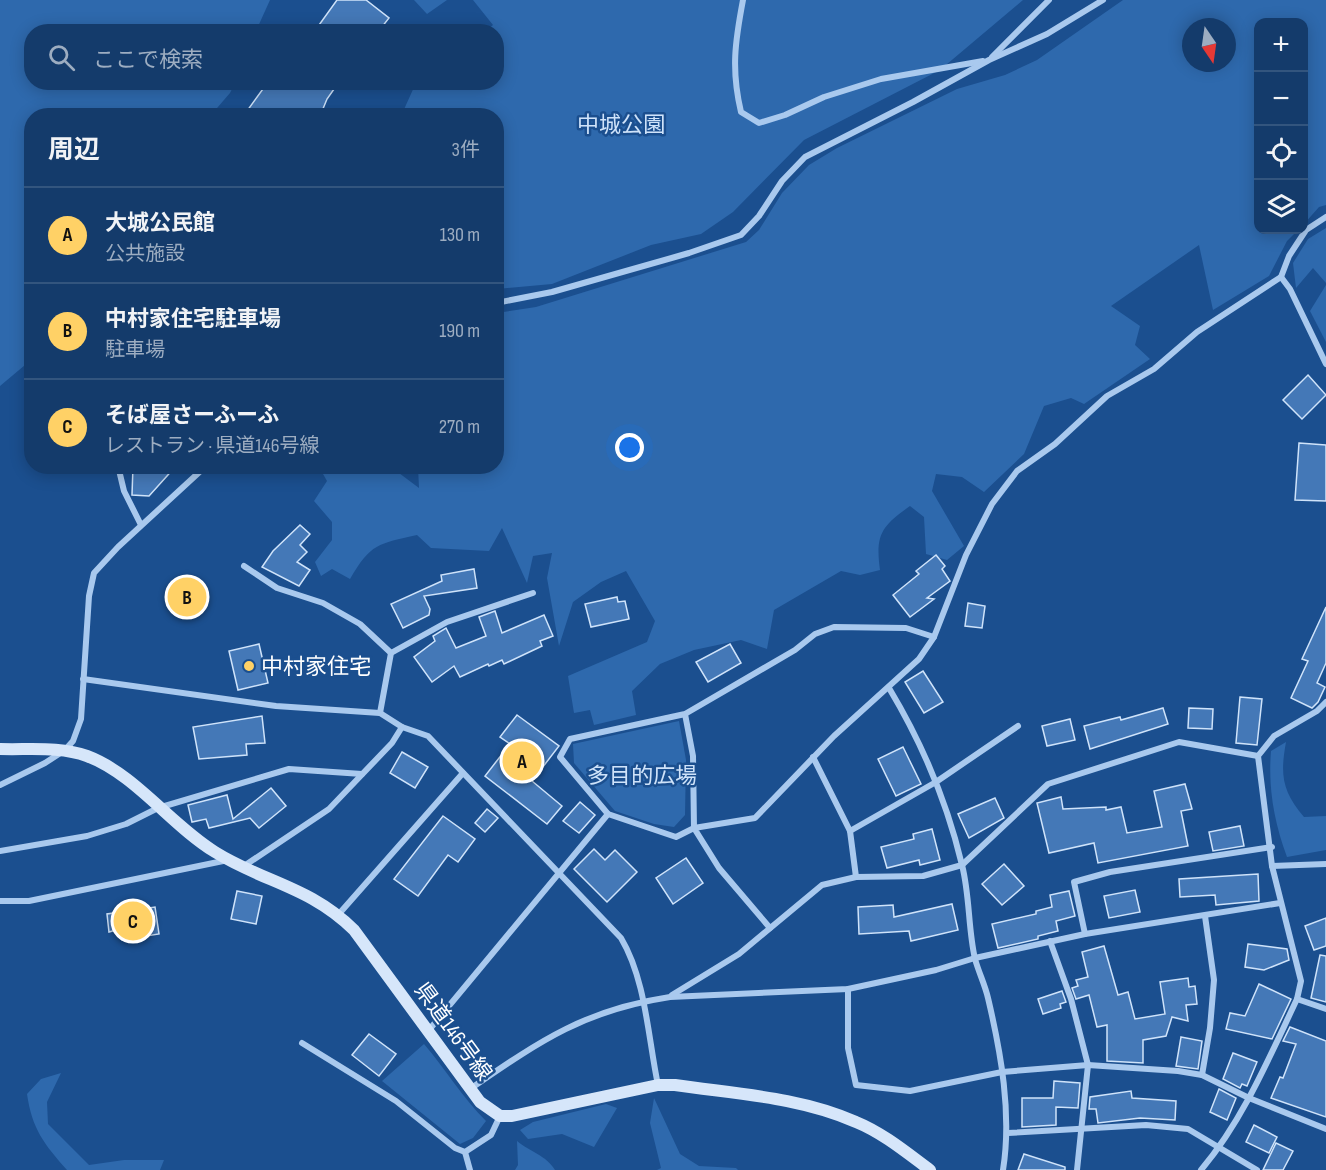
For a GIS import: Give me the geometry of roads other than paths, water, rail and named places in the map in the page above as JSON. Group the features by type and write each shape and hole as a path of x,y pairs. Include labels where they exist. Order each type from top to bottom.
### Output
{"main road":[{"name":"県道146号線","path":"0,749 65,750 110,767 200,842 228,860 310,895 338,915 354,930 480,1102 500,1116"},
{"path":"500,1116 524,1115 658,1085 675,1085 786,1101 831,1112 859,1123 930,1170"}],"street":[{"path":"743,0 734,48 734,82 741,112 759,123 785,115 824,97 881,79 989,60 1049,0"},
{"path":"504,301 552,292 689,253 741,235 759,216 782,181 805,158 989,60 1047,34 1104,0"},
{"path":"934,637 906,628 834,627 815,634 795,650 684,714 570,739 560,757 608,814 676,837 694,828 755,818 813,757 920,658 934,637 966,555 992,504 1017,471 1055,444 1107,396 1155,369 1197,332 1281,277 1289,256 1306,230 1326,217"},
{"path":"1281,277 1290,289 1326,364"},
{"path":"120,474 123,491 141,525"},
{"path":"0,785 65,750 73,741 81,719 89,596 94,573 141,525 197,474"},
{"path":"244,566 277,588 323,603 360,624 391,653"},
{"path":"391,653 447,622 506,600 533,593"},
{"path":"380,713 391,653"},
{"path":"83,679 276,706 380,713 402,727 428,736 506,815 621,939 630,954 640,986 658,1085"},
{"path":"889,688 912,727 936,782 962,865 969,902 975,958 988,997 1002,1072 1008,1133 1003,1170"},
{"path":"1201,1170 1221,1147 1249,1098 1297,999 1301,981 1272,866 1272,847 1258,756 1274,736 1317,711 1326,702"},
{"path":"684,714 693,756 694,828 719,868 770,928"},
{"path":"850,831 936,782 1018,726"},
{"path":"244,866 329,809 392,743 402,727"},
{"path":"670,997 739,954 822,885 856,877 923,876 962,865 1048,784 1179,742 1258,756"},
{"path":"813,757 850,831 856,877"},
{"path":"0,852 87,836 126,824 158,808 289,769 362,774"},
{"path":"338,915 463,773"},
{"path":"429,1030 608,814"},
{"path":"1085,934 1074,882 1110,872 1272,847"},
{"path":"0,901 29,901 228,860"},
{"path":"1272,866 1326,864"},
{"path":"470,1089 535,1044 582,1019 641,1001 670,997 848,989 1085,934 1280,903"},
{"path":"1202,1075 1210,1028 1214,980 1205,916"},
{"path":"1050,941 1071,999 1088,1065 1077,1170"},
{"path":"848,989 848,1048 856,1085 910,1091 1002,1072 1088,1065 1178,1071 1202,1075 1249,1098 1326,1129"},
{"path":"1297,999 1326,1009"},
{"path":"302,1043 396,1101 455,1148 465,1152"},
{"path":"465,1152 491,1135 500,1116"},
{"path":"1008,1133 1146,1125 1188,1129 1257,1170"},
{"path":"465,1152 470,1170"}],"place":[{"name":"中村家住宅駐車場","path":"187,597"},
{"name":"中村家住宅","path":"249,666"},
{"name":"大城公民館","path":"522,761"},
{"name":"そば屋さーふーふ","path":"133,921"}],"park label":[{"name":"中城公園","path":"621,124"},
{"name":"多目的広場","path":"642,775"}]}
